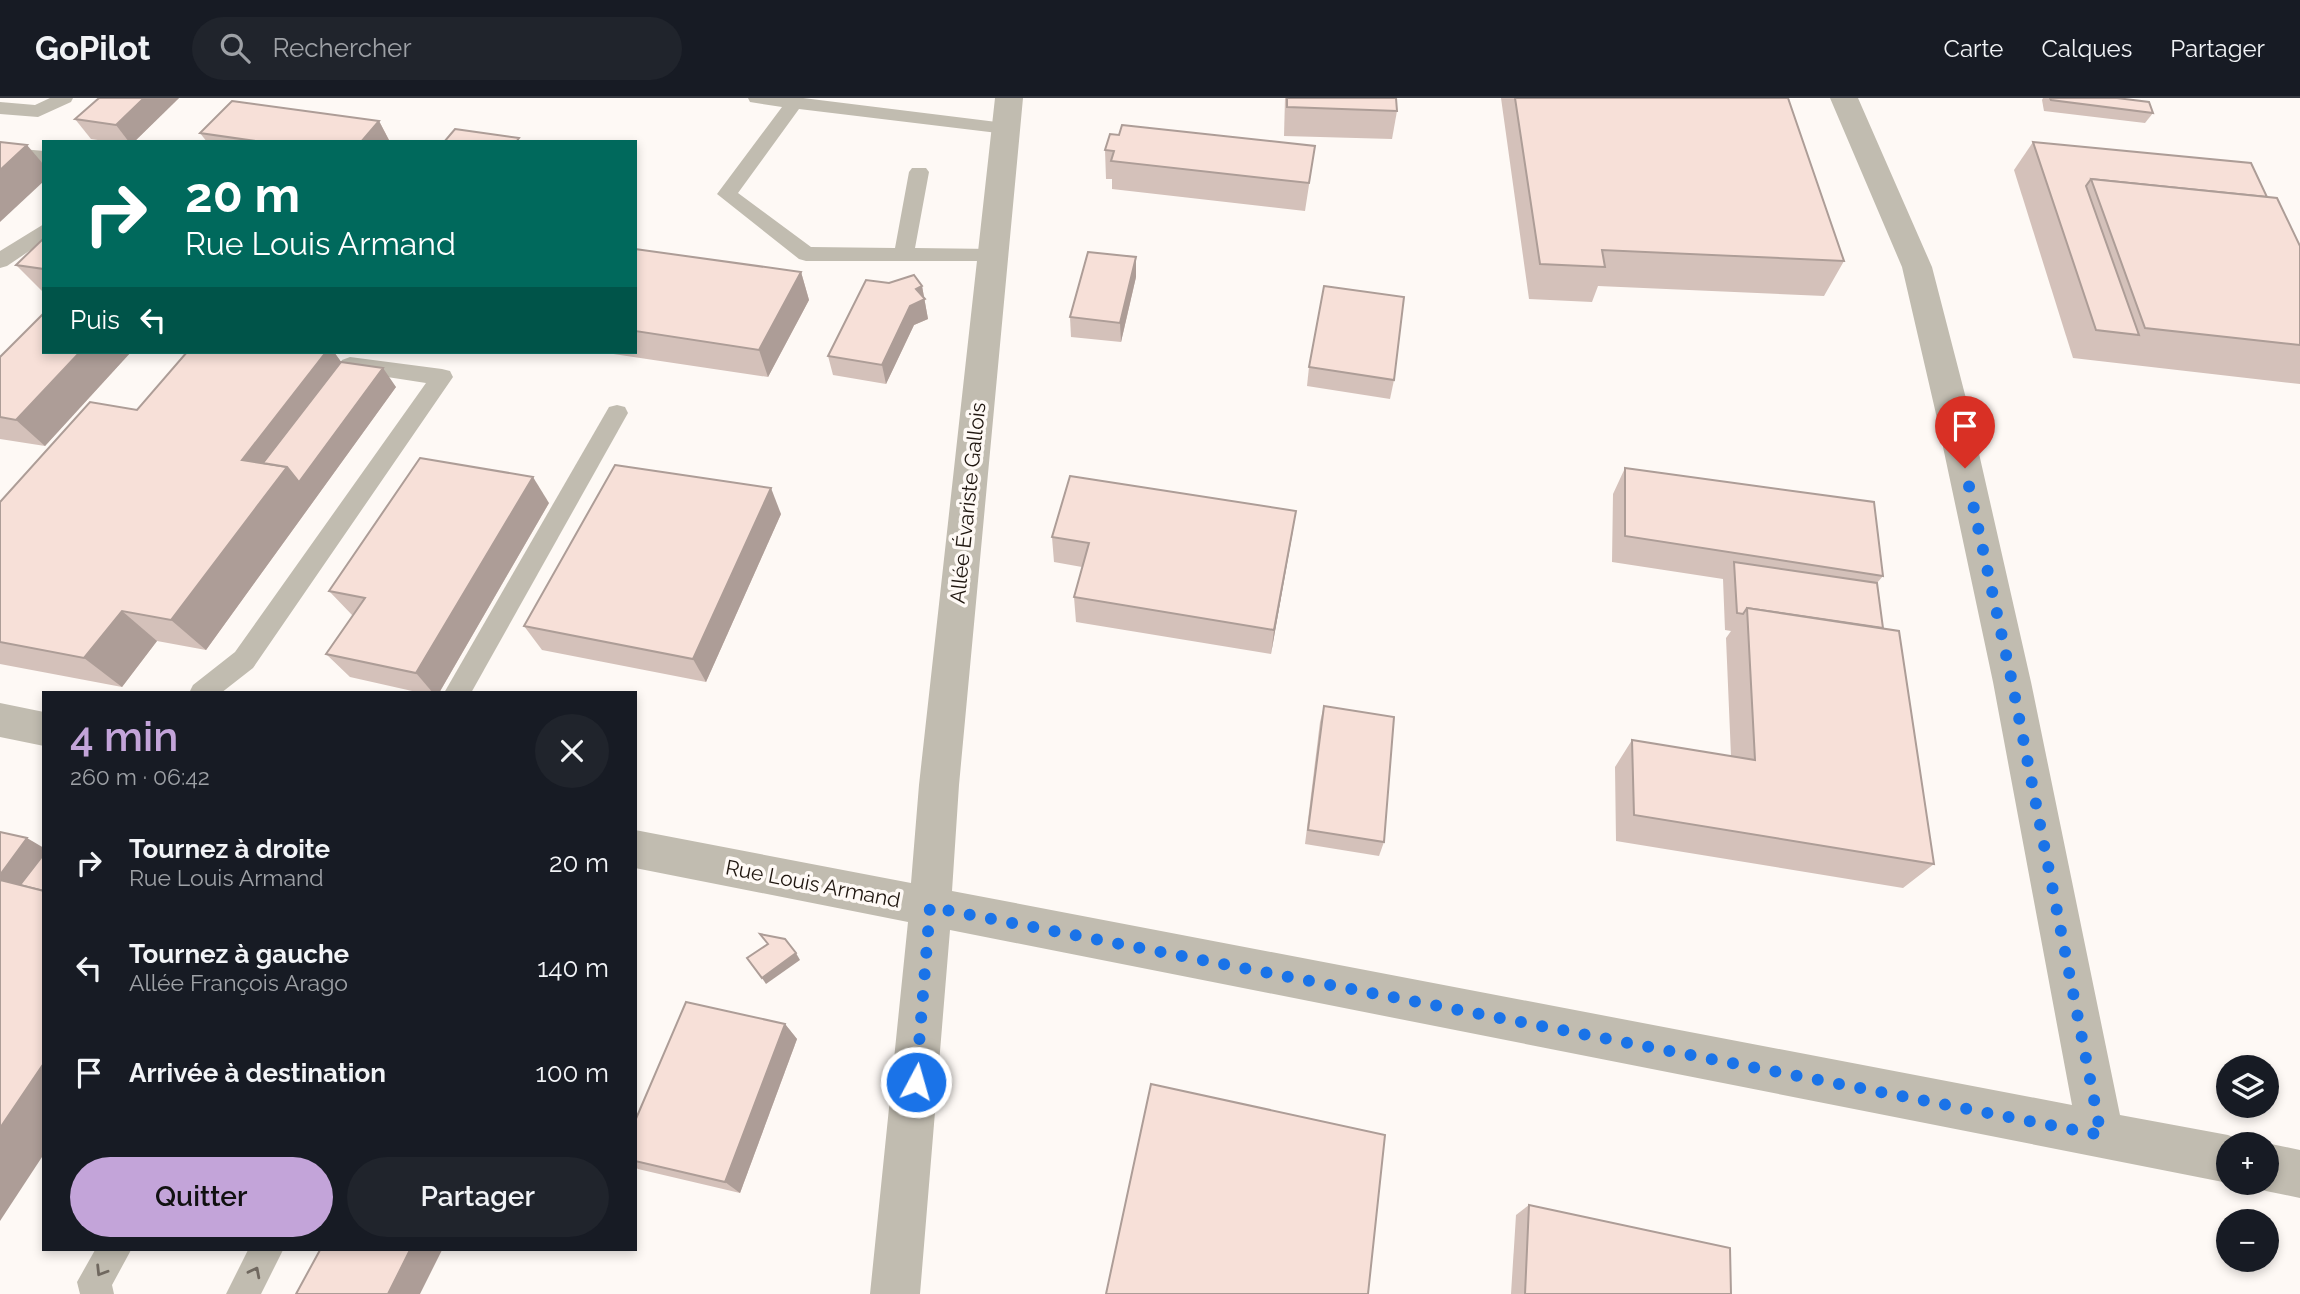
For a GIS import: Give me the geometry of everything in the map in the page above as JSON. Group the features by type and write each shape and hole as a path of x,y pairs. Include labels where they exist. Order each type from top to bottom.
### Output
{"street":[{"path":"1844,98 1917,267 1954,414 2012,682 2101,1135"},
{"name":"Allée Évariste Gallois","path":"895,1294 939,785 1007,113"},
{"path":"0,720 42,729"},
{"name":"Rue Louis Armand","path":"637,849 2216,1157"},
{"path":"2279,1170 2300,1174"}],"lane":[{"path":"0,108 38,111 64,98"},
{"path":"757,98 794,103 1007,113"},
{"path":"794,103 727,194 806,254 994,256"},
{"path":"0,153 42,157"},
{"path":"904,254 919,172"},
{"path":"0,261 42,231"},
{"path":"205,691 244,660 442,377 327,362"},
{"path":"458,691 617,413"},
{"path":"97,1294 94,1282 113,1251"},
{"path":"243,1294 265,1251"}],"building":[{"path":"99,98 144,98 116,125 75,119"},
{"path":"1287,98 1396,98 1397,111 1287,107"},
{"path":"1515,98 1788,98 1844,261 1602,250 1605,267 1540,264"},
{"path":"2050,98 2117,98 2149,102 2153,113 2051,100"},
{"path":"232,101 379,121 363,140 248,140 200,133"},
{"path":"1122,125 1315,146 1309,183 1111,161 1114,151 1105,150 1110,134 1119,135"},
{"path":"455,129 519,138 518,140 446,140"},
{"path":"0,142 27,145 0,170"},
{"path":"2033,142 2251,163 2267,197 2091,179 2086,186 2139,335 2096,330"},
{"path":"2091,179 2277,198 2300,246 2300,345 2145,328"},
{"path":"42,240 42,269 16,265"},
{"path":"637,249 801,272 759,350 637,331"},
{"path":"1088,252 1136,257 1120,323 1070,317"},
{"path":"914,275 922,286 916,289 925,299 910,306 882,365 828,356 866,280 889,283"},
{"path":"1324,286 1404,297 1394,380 1309,367"},
{"path":"42,315 42,354 78,354 16,420 0,417 0,357"},
{"path":"185,354 324,354 242,460 287,467 171,620 122,611 84,658 0,642 0,502 90,402 137,410"},
{"path":"341,362 383,368 299,482 287,467 263,463"},
{"path":"420,458 533,477 416,673 326,654 365,598 329,591"},
{"path":"615,465 771,488 693,659 524,626"},
{"path":"1625,468 1874,502 1883,576 1625,536"},
{"path":"1070,476 1296,511 1274,630 1074,597 1089,543 1052,537"},
{"path":"1734,562 1877,583 1883,628 1747,608 1743,614 1737,613"},
{"path":"1747,608 1899,631 1934,864 1634,815 1632,740 1755,760"},
{"path":"1324,706 1394,717 1384,842 1308,830"},
{"path":"0,832 27,838 0,875"},
{"path":"42,857 42,890 20,885"},
{"path":"0,880 42,890 42,1066 0,1128"},
{"path":"760,934 785,939 796,953 762,978 747,958 768,944"},
{"path":"686,1002 785,1024 725,1182 637,1161 637,1116"},
{"path":"1151,1084 1385,1135 1368,1294 1106,1294"},
{"path":"1529,1205 1730,1248 1731,1294 1525,1294"},
{"path":"319,1251 410,1251 388,1294 296,1294"}],"route":[{"path":"916,1082 930,907 2101,1135 2012,682 1965,468"}]}
